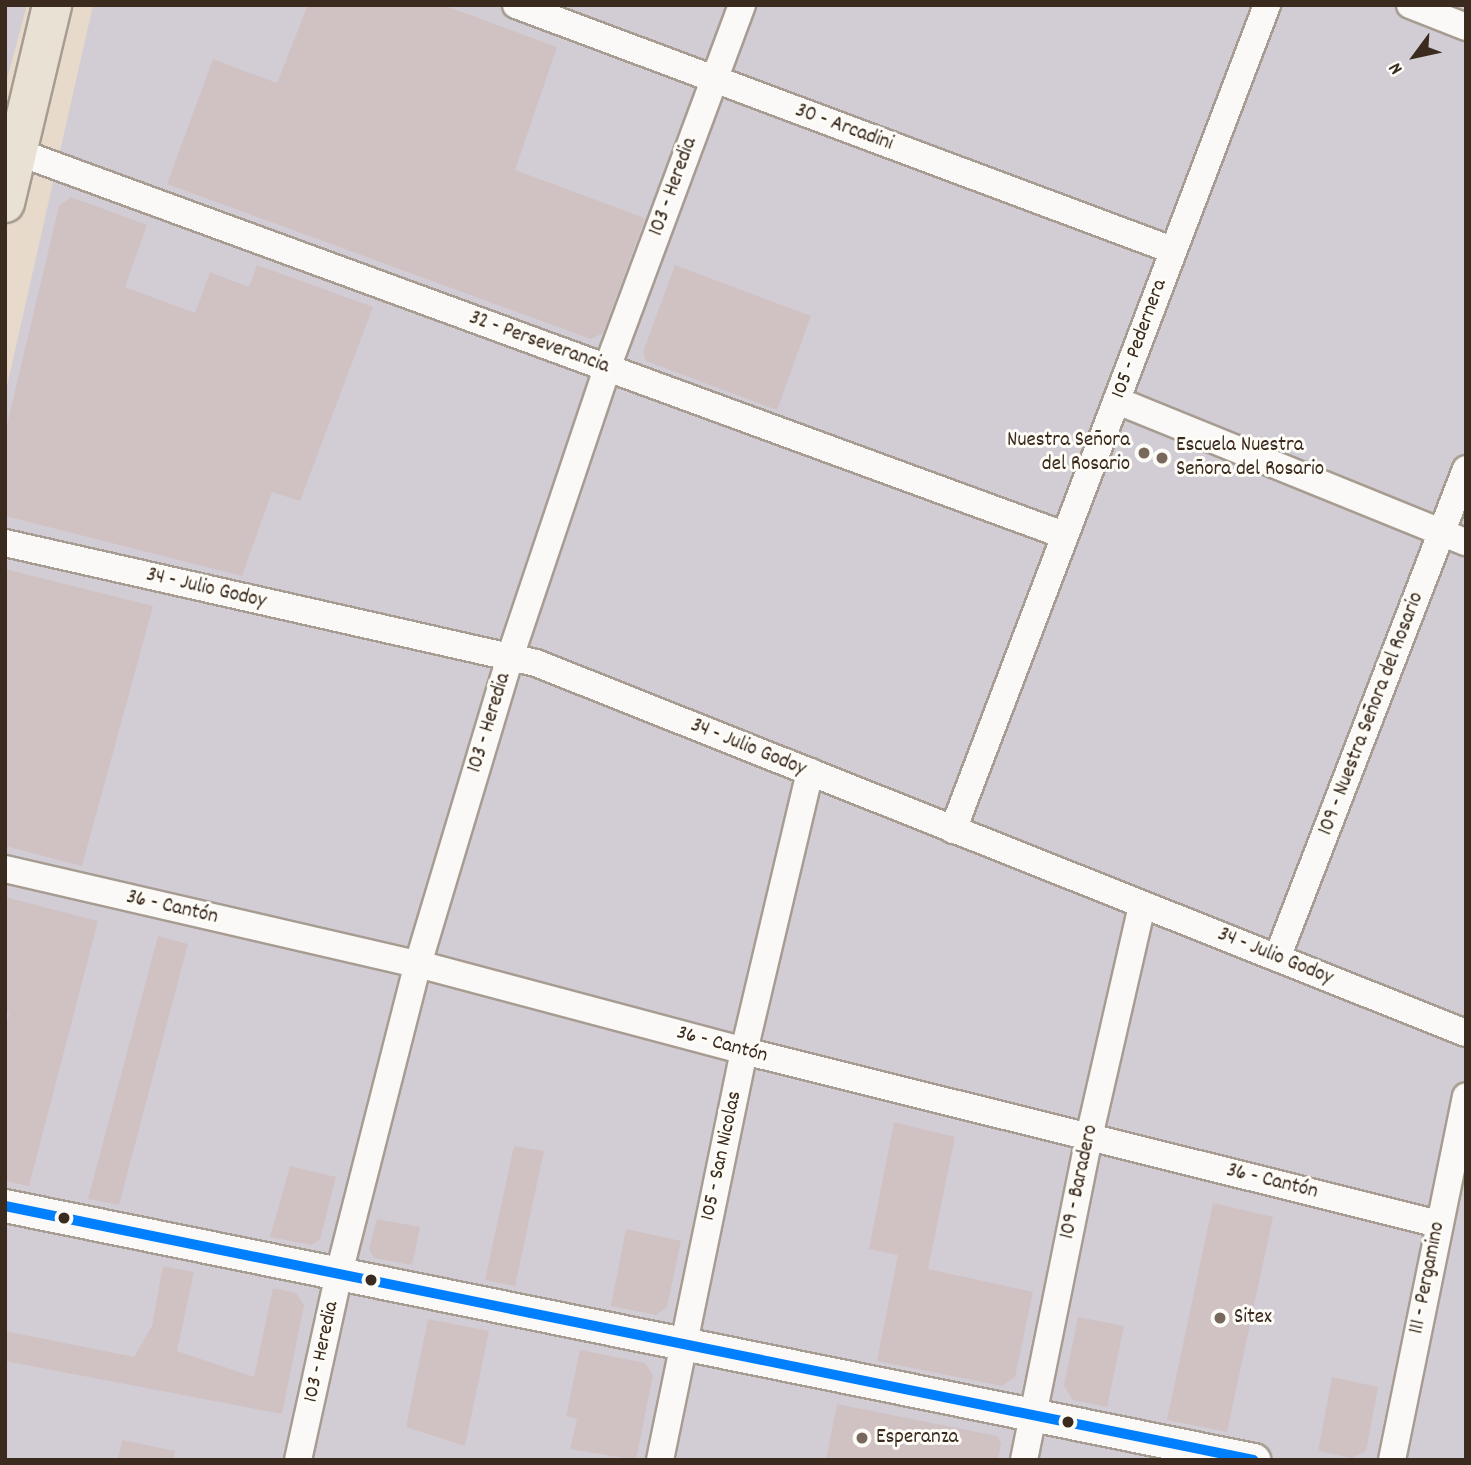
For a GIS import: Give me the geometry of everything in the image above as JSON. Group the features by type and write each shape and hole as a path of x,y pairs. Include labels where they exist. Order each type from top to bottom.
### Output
{"main road":[{"path":"5,203 15,151 52,5"}],"street":[{"name":"30 - Arcadini","path":"516,5 1172,250"},
{"name":"103 - Heredia","path":"298,1460 339,1273 418,964 510,657 607,368 742,5"},
{"name":"105 - Pedernera","path":"953,830 1266,5"},
{"path":"1410,5 1466,27"},
{"name":"32 - Perseverancia","path":"15,151 1064,535"},
{"path":"1118,401 1454,537"},
{"name":"109 - Nuestra Señora del Rosario","path":"1277,958 1454,537 1466,469"},
{"name":"34 - Julio Godoy","path":"5,543 510,657 810,772 1466,1033"},
{"name":"105 - San Nicolas","path":"660,1460 744,1051 810,772"},
{"name":"36 - Cantón","path":"5,869 418,964 744,1051 1439,1224"},
{"name":"109 - Baradero","path":"1024,1460 1089,1137 1142,905"},
{"name":"111 - Pergamino","path":"1392,1460 1466,1096"},
{"path":"5,1206 683,1346 1034,1413 1254,1460"}],"shaded area":[{"path":"5,5 27,5 5,87"},
{"path":"93,5 1466,5 1466,1460 5,1460 5,395"}],"building":[{"path":"308,5 443,5 557,47 515,170 645,218 603,333 591,339 167,184 213,59 277,83"},
{"path":"71,197 147,225 125,287 195,313 210,272 249,287 257,265 373,307 300,501 272,492 242,576 5,516 5,433 59,206"},
{"path":"675,265 811,316 777,410 646,361 643,352"},
{"path":"5,569 153,606 82,866 5,846"},
{"path":"5,897 98,921 29,1186 5,1181 5,1029 9,1013 5,1012"},
{"path":"158,936 188,944 119,1205 88,1199"},
{"path":"894,1122 955,1137 928,1269 1033,1292 1015,1377 1002,1386 877,1361 898,1255 869,1249"},
{"path":"514,1146 544,1151 515,1286 485,1280"},
{"path":"290,1166 336,1177 320,1239 312,1245 270,1237"},
{"name":"Sitex","path":"1213,1203 1273,1217 1227,1432 1167,1420"},
{"path":"377,1219 420,1227 412,1265 374,1258 369,1249"},
{"path":"626,1229 681,1241 667,1307 656,1315 611,1306"},
{"path":"163,1266 194,1272 177,1351 254,1377 273,1288 296,1293 304,1305 282,1414 5,1361 5,1331 134,1357 152,1326"},
{"path":"1078,1317 1124,1326 1107,1407 1073,1400 1064,1386"},
{"path":"428,1319 489,1331 465,1446 406,1427"},
{"path":"580,1350 645,1363 653,1375 636,1460 570,1449 577,1419 566,1416"},
{"path":"1332,1377 1378,1387 1366,1451 1352,1458 1318,1451"},
{"path":"837,1404 997,1436 1001,1443 998,1460 826,1460"},
{"path":"122,1440 175,1451 174,1460 118,1460"}],"transit line":[{"path":"5,1206 1253,1460"}],"place":[{"name":"Nuestra Señora del Rosario","path":"1144,453"},
{"name":"Escuela Nuestra Señora del Rosario","path":"1162,458"},
{"name":"Sitex","path":"1220,1318"},
{"name":"Esperanza","path":"862,1438"}]}
